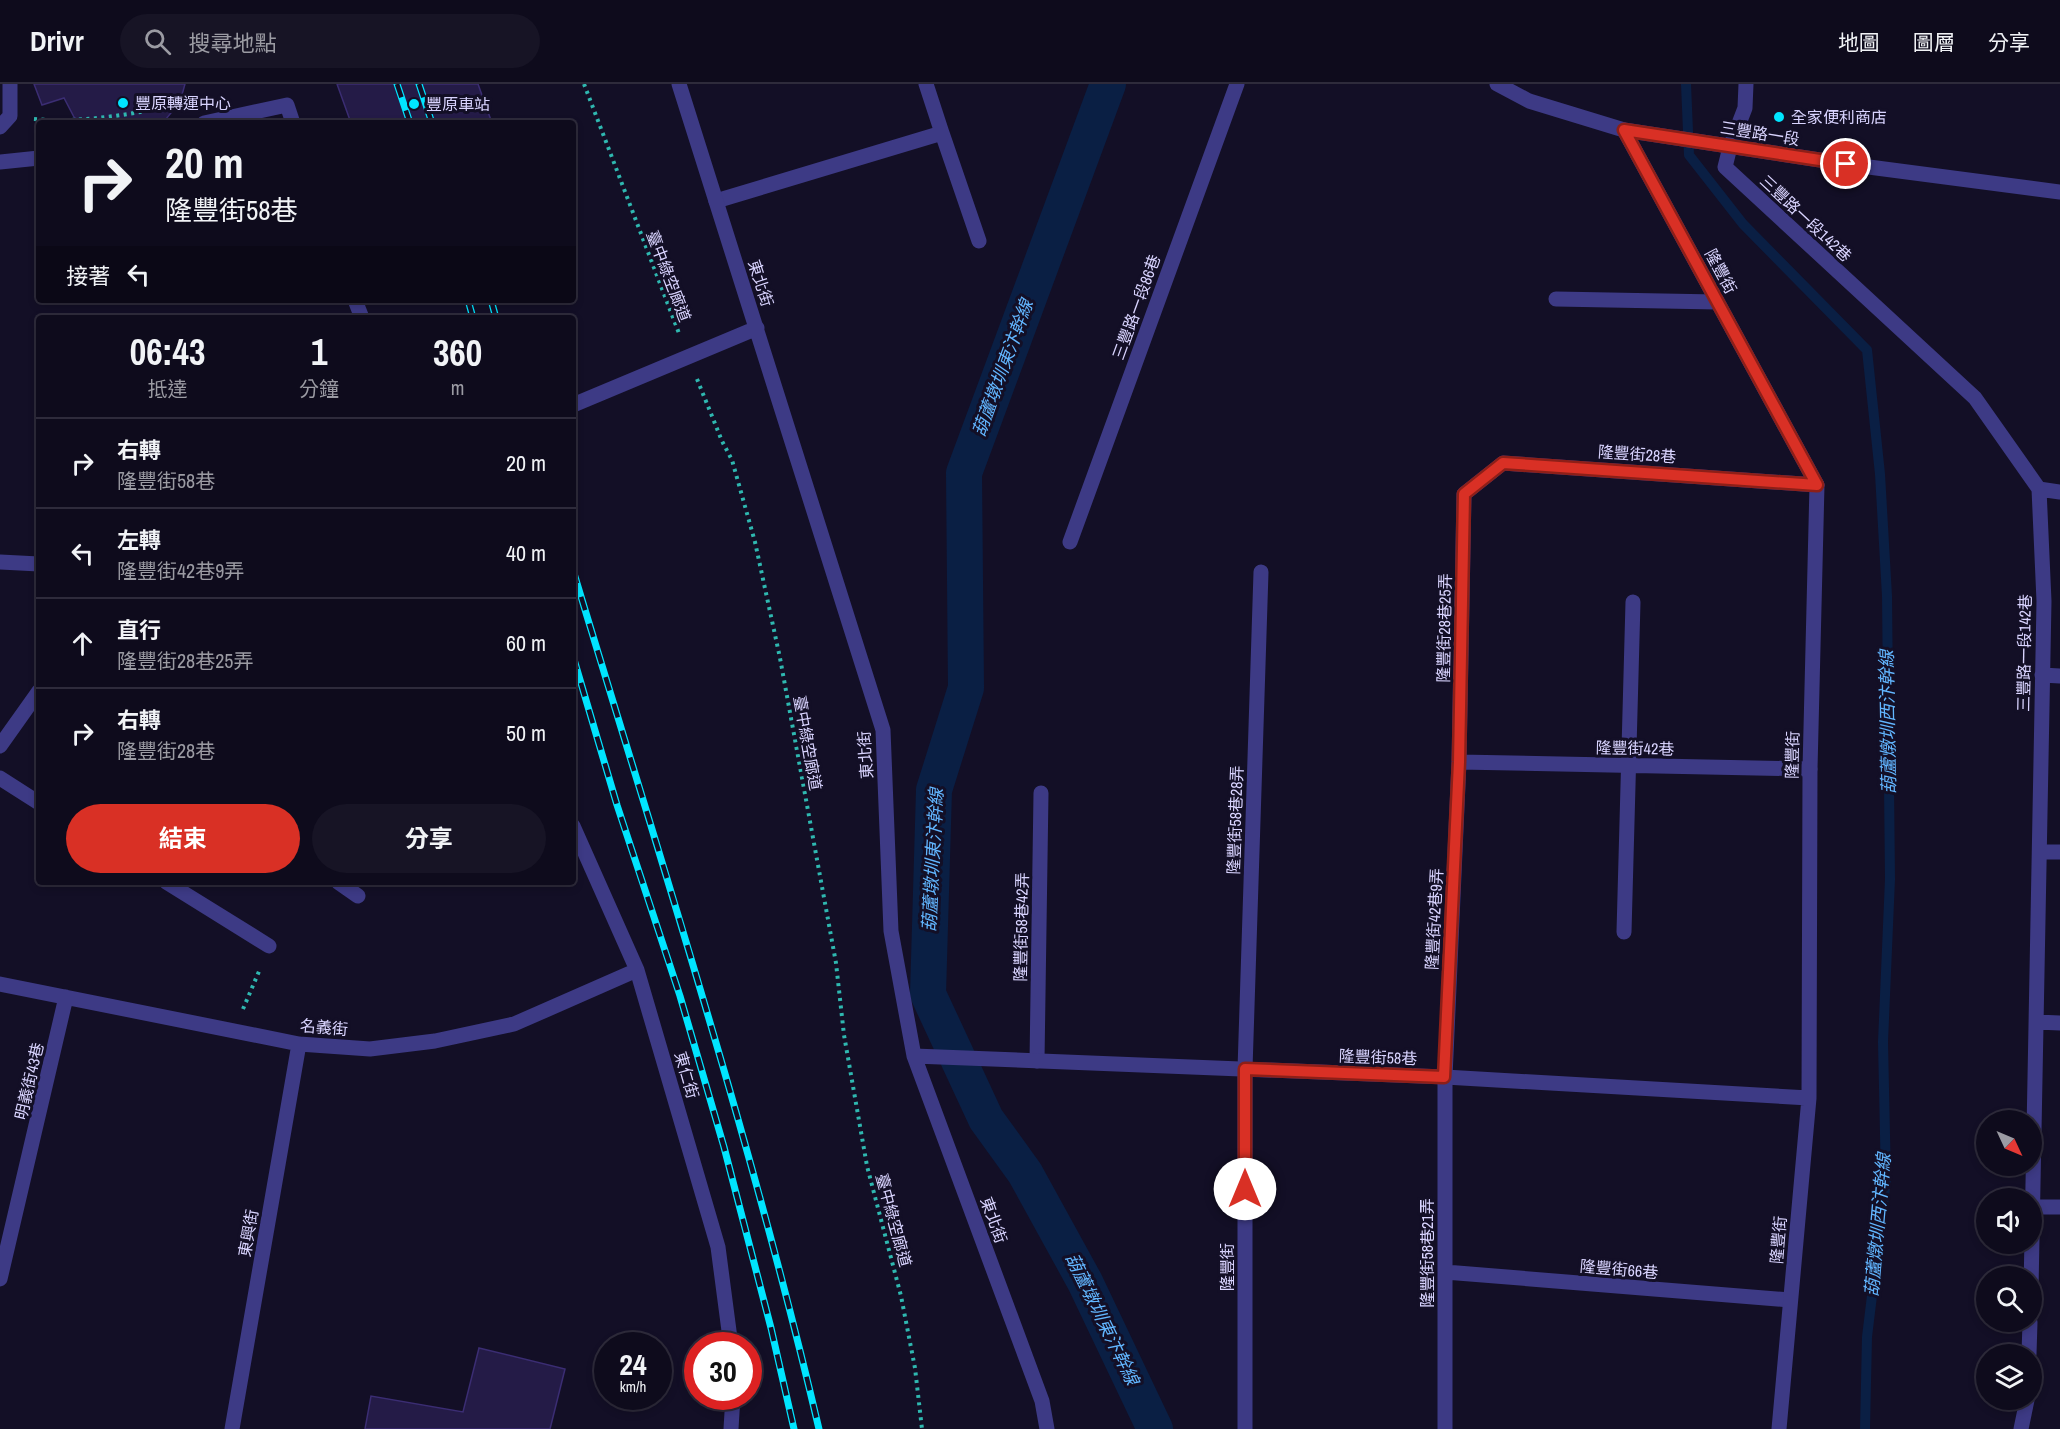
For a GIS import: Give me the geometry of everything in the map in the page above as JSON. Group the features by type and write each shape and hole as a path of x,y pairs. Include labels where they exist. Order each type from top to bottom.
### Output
{"street":[{"path":"0,127 10,116 10,84"},
{"name":"東北街","path":"679,84 883,730 891,931 914,1056 1042,1401 1047,1429"},
{"path":"926,84 978,241"},
{"name":"三豐路一段86巷","path":"1070,542 1237,84"},
{"name":"三豐路一段","path":"1497,84 1529,100 1624,130 1846,164 2060,192"},
{"path":"1730,147 1745,108 1746,84"},
{"path":"218,120 287,105 292,120"},
{"name":"隆豐街","path":"1624,130 1817,485 1810,769 1809,1098 1779,1429"},
{"path":"716,201 942,133"},
{"name":"三豐路一段142巷","path":"1730,147 1725,167 1975,398 2039,489 2044,601 2034,1188"},
{"path":"0,162 36,158"},
{"path":"1556,299 1717,302"},
{"path":"576,404 757,328"},
{"name":"隆豐街28巷","path":"1464,494 1503,463 1817,485"},
{"path":"2039,489 2060,492"},
{"name":"隆豐街28巷25弄","path":"1459,762 1464,494"},
{"path":"0,562 36,564"},
{"name":"隆豐街58巷28弄","path":"1245,1069 1261,572"},
{"path":"1624,932 1633,602"},
{"path":"2042,675 2060,676"},
{"path":"0,746 36,695"},
{"name":"隆豐街42巷","path":"1459,762 1810,769"},
{"name":"隆豐街42巷9弄","path":"1444,1077 1459,762"},
{"path":"0,778 36,800"},
{"name":"隆豐街58巷42弄","path":"1037,1061 1041,793"},
{"name":"東仁街","path":"576,833 637,970 718,1247 729,1332"},
{"path":"2040,852 2060,852"},
{"path":"171,885 269,946"},
{"path":"342,885 358,897"},
{"name":"名義街","path":"0,984 299,1044 370,1049 435,1041 514,1024 637,970"},
{"name":"明義街43巷","path":"0,1279 66,997"},
{"path":"2037,1022 2060,1023"},
{"name":"東興街","path":"232,1429 299,1044"},
{"name":"隆豐街58巷","path":"914,1056 1444,1077 1809,1098"},
{"name":"隆豐街","path":"1245,1069 1245,1429"},
{"name":"隆豐街58巷21弄","path":"1444,1077 1445,1429"},
{"path":"2042,1207 2060,1206"},
{"name":"隆豐街66巷","path":"1445,1272 1790,1300"},
{"path":"731,1429 732,1410"},
{"path":"2021,1429 2025,1410"}],"path":[{"name":"臺中綠空廊道","path":"584,84 688,357 732,460 762,574 794,728 836,963 844,1035 867,1166 902,1296 915,1368 922,1429"},
{"path":"64,120 192,104"},
{"path":"28,119 41,120"},
{"path":"242,1012 269,946"}],"building":[{"name":"豐原轉運中心","path":"34,84 185,84 180,102 164,120 78,120 74,117 64,98 42,105"},
{"name":"豐原車站","path":"337,84 478,84 491,120 350,120"},
{"path":"479,1348 565,1369 550,1429 365,1429 371,1396 463,1412"}],"waterway":[{"name":"葫蘆墩圳東汴幹線","path":"1108,84 964,473 966,688 934,790 928,994 986,1119 1025,1173 1085,1282 1155,1429"},
{"name":"葫蘆燉圳西汴幹線","path":"1686,84 1689,155 1743,224 1867,350 1880,474 1887,596 1890,879 1883,1042 1886,1180 1867,1337 1865,1429"}],"railway":[{"path":"397,84 409,120"},
{"path":"419,84 431,120"},
{"path":"469,303 472,315"},
{"path":"492,303 495,315"},
{"path":"576,580 734,1105 819,1429"},
{"path":"576,666 617,805 680,996 724,1147 771,1328 794,1429"}],"place":[{"name":"豐原轉運中心","path":"123,103"},
{"name":"豐原車站","path":"414,104"},
{"name":"全家便利商店","path":"1779,117"}],"route":[{"path":"1245,1189 1245,1069 1444,1077 1459,762 1464,494 1503,463 1817,485 1624,130 1846,164"}]}
